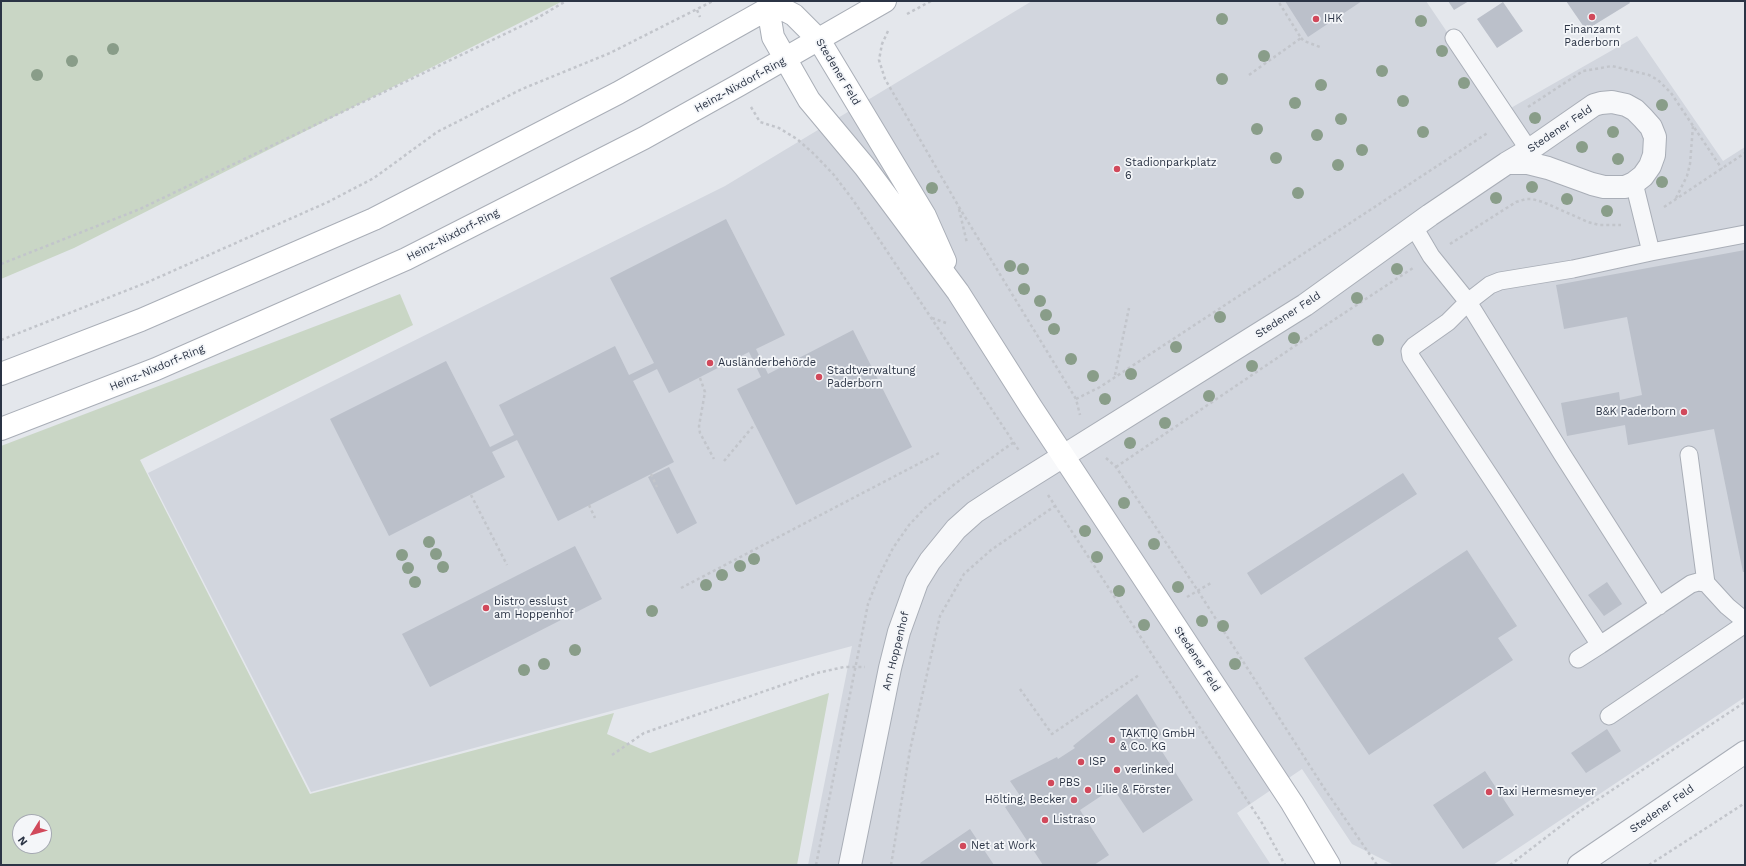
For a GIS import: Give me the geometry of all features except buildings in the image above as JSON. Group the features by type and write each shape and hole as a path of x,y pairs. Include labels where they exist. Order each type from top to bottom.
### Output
{"main road":[{"name":"Heinz-Nixdorf-Ring","path":"1,429 156,369 406,259 644,138 819,40 885,1"},
{"name":"Stedener Feld","path":"958,292 925,216 819,40 794,15 779,7 778,4 771,13 770,26 785,59 809,100 865,167 958,292 1063,456 1288,797 1329,865"},
{"path":"1,374 141,320 374,219 618,93 778,4"}],"street":[{"name":"Stedener Feld","path":"1063,456 1300,308 1507,163 1594,106 1601,103 1612,102 1626,105 1643,118 1651,127 1655,137 1654,155 1650,166 1643,176 1634,183 1625,187 1604,187 1548,168 1528,163 1507,163"},
{"name":"Am Hoppenhof","path":"850,865 890,668 899,632 917,582 930,561 956,529 975,512 1063,456"},
{"name":"Stedener Feld","path":"1579,865 1745,752"}],"lane":[{"path":"1454,38 1529,150"},
{"path":"1634,183 1651,252"},
{"path":"1414,227 1431,256 1468,302 1562,454 1659,606"},
{"path":"1600,645 1411,357 1410,351 1414,346 1448,322 1468,302 1490,285 1500,281 1573,269 1745,234"},
{"path":"1690,455 1706,582 1727,606 1745,621"},
{"path":"1578,659 1691,584 1706,582"},
{"path":"1609,716 1745,624"}],"path":[{"path":"1,264 140,209 534,20 566,1"},
{"path":"1,340 148,282 328,202 374,178 437,132 522,89 610,53 713,1"},
{"path":"1278,1 1301,38 1304,41 1320,47"},
{"path":"886,33 879,60 885,79 963,213 1076,399 1100,387 1115,376 1123,345 1129,308"},
{"path":"1249,75 1301,38"},
{"path":"760,122 779,128 797,139 834,175 853,200 1014,442 1034,475 1262,823 1285,865"},
{"path":"1676,199 1687,176 1690,164 1693,126"},
{"path":"700,378 704,392 699,426 700,433 714,459"},
{"path":"724,461 755,424"},
{"path":"681,588 940,452"},
{"path":"1116,467 1198,591 1324,788 1377,865"},
{"path":"651,474 657,487"},
{"path":"471,495 507,565"},
{"path":"589,505 595,518"},
{"path":"891,865 910,750 940,616 964,574 991,550 1055,506"},
{"path":"612,755 644,734 817,673 844,667"},
{"path":"1020,689 1052,734 1139,675"},
{"path":"1510,865 1578,812 1745,702"},
{"path":"1649,865 1745,803"}],"shaded area":[{"path":"1032,1 1426,1 1502,113 1637,36 1723,161 1745,147 1745,697 1493,865 1394,865 1352,844 1302,769 1237,813 1271,865 808,865 852,646 311,792 148,473 725,186"}],"green space":[{"path":"1,1 563,1 74,248 1,279"},
{"path":"400,294 413,325 140,460 310,794 614,713 607,734 650,753 829,693 797,865 1,865 1,446"}],"place":[{"name":"Finanzamt Paderborn","path":"1592,17"},
{"name":"IHK","path":"1316,19"},
{"name":"Stadionparkplatz 6","path":"1117,169"},
{"name":"Ausländerbehörde","path":"710,363"},
{"name":"Stadtverwaltung Paderborn","path":"819,377"},
{"name":"B&K Paderborn","path":"1684,412"},
{"name":"bistro esslust am Hoppenhof","path":"486,608"},
{"name":"TAKTIQ GmbH & Co. KG","path":"1112,740"},
{"name":"ISP","path":"1081,762"},
{"name":"verlinked","path":"1117,770"},
{"name":"PBS","path":"1051,783"},
{"name":"Lilie & Förster","path":"1088,790"},
{"name":"Taxi Hermesmeyer","path":"1489,792"},
{"name":"Hölting, Becker","path":"1074,800"},
{"name":"Listraso","path":"1045,820"},
{"name":"Net at Work","path":"963,846"}]}
